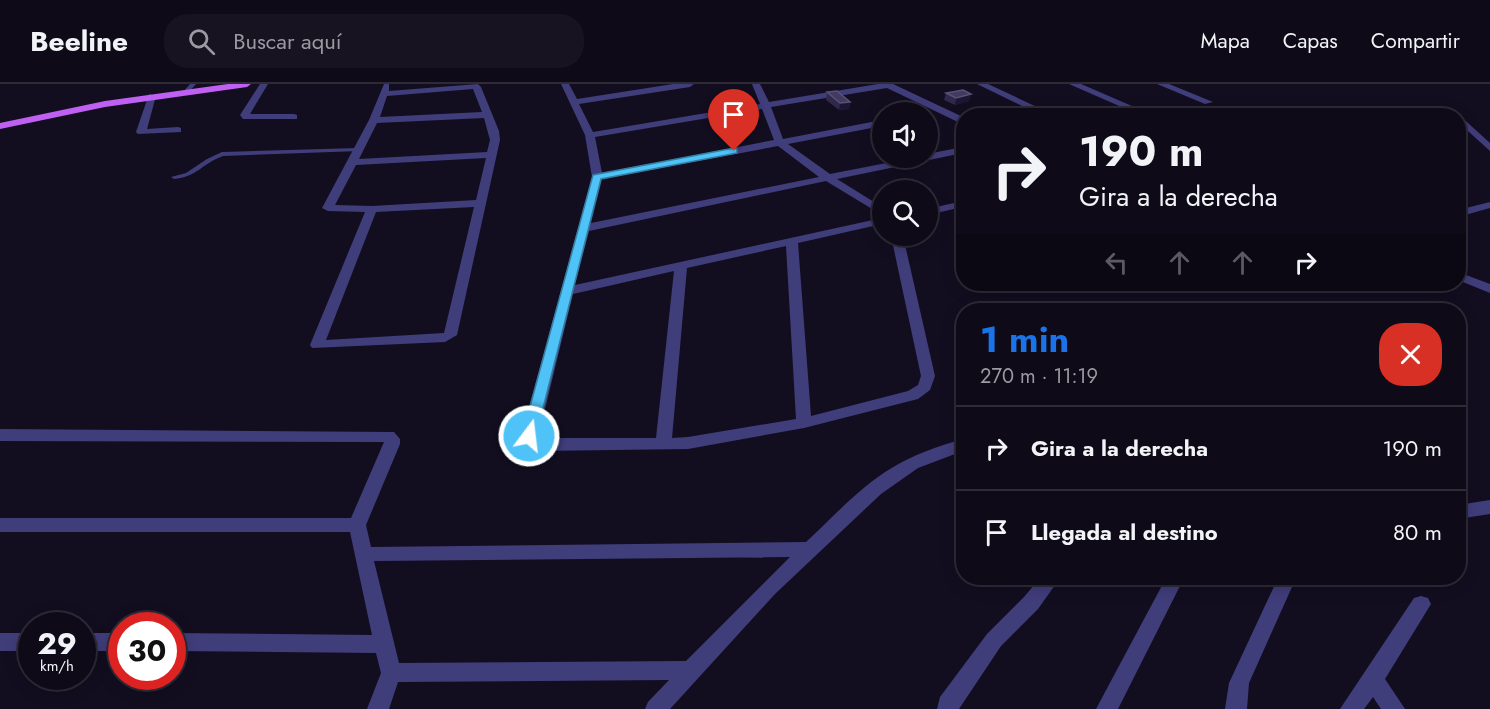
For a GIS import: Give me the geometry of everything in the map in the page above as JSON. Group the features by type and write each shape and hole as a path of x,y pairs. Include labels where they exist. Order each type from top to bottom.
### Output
{"main road":[{"path":"0,126 189,88 247,84"}],"street":[{"path":"264,84 245,116 294,117"},
{"path":"565,84 576,102 590,135 597,177 529,436 531,442 538,445 688,443 804,423 913,395 925,387 928,376 899,246"},
{"path":"576,102 690,84"},
{"path":"756,84 767,105 780,142 872,206"},
{"path":"981,84 1034,108"},
{"path":"1073,84 1132,108"},
{"path":"1161,84 1208,102"},
{"path":"590,135 887,85 956,118"},
{"path":"372,209 317,345 439,339 450,335 491,155 494,131 475,86 385,89 374,120 328,208 372,209 480,203"},
{"path":"153,96 141,132 178,130"},
{"path":"1120,108 1122,104"},
{"path":"938,113 943,112"},
{"path":"374,120 488,115"},
{"path":"597,177 872,125"},
{"path":"1466,125 1490,148"},
{"path":"585,228 956,151"},
{"path":"352,162 491,155"},
{"path":"938,210 956,206"},
{"path":"1466,212 1490,206"},
{"path":"567,291 872,224"},
{"path":"792,242 804,423"},
{"path":"663,444 681,266"},
{"path":"1466,279 1490,289"},
{"path":"0,435 388,436 392,439 392,444 357,525 391,673 378,709"},
{"path":"656,709 809,549 894,474 915,462 956,447"},
{"path":"1466,511 1490,507"},
{"path":"0,525 357,525"},
{"path":"363,554 809,549"},
{"path":"948,709 948,704 994,640 1045,585"},
{"path":"1107,709 1171,585"},
{"path":"1236,709 1239,683 1284,585"},
{"path":"1351,709 1373,680 1422,604"},
{"path":"0,642 18,642"},
{"path":"186,642 384,644"},
{"path":"391,673 691,670"},
{"path":"1373,680 1394,709"}],"lane":[{"path":"174,177 192,174 210,159 222,154 358,150"}],"building":[{"path":"963,90 971,94 956,98 946,93"},
{"path":"837,91 850,102 840,103 827,92"}],"route":[{"path":"529,436 597,177 734,151"}]}
